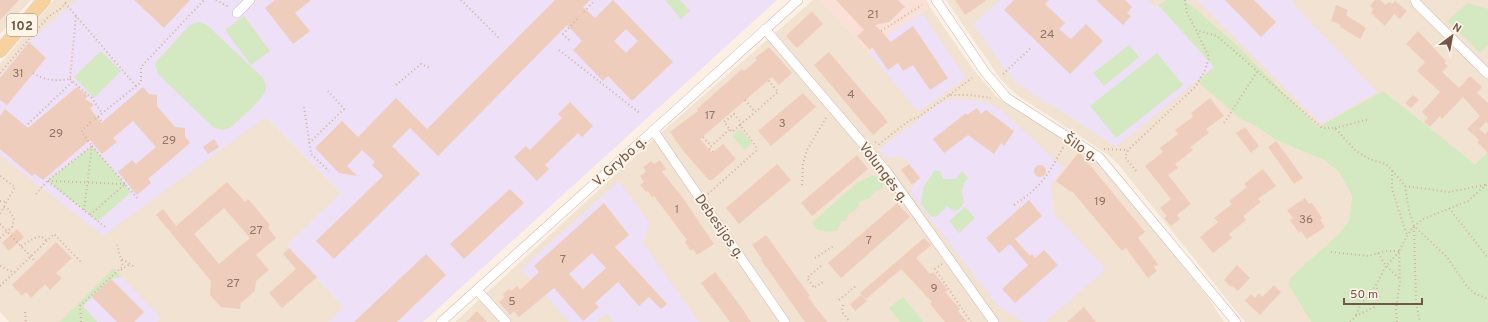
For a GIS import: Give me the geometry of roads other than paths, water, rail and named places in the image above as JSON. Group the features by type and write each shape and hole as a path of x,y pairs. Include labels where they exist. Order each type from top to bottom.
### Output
{"main road":[{"name":"102","path":"0,51 44,0"}],"street":[{"path":"237,13 250,0"},
{"name":"V. Grybo g.","path":"441,322 798,0"},
{"name":"Šilo g.","path":"936,0 985,72 1007,98 1098,157 1235,322"},
{"path":"1415,0 1417,4 1488,74"},
{"name":"Volungės g.","path":"765,29 887,172 994,322"},
{"name":"Debesijos g.","path":"654,130 785,322"},
{"path":"477,290 506,322"}]}
